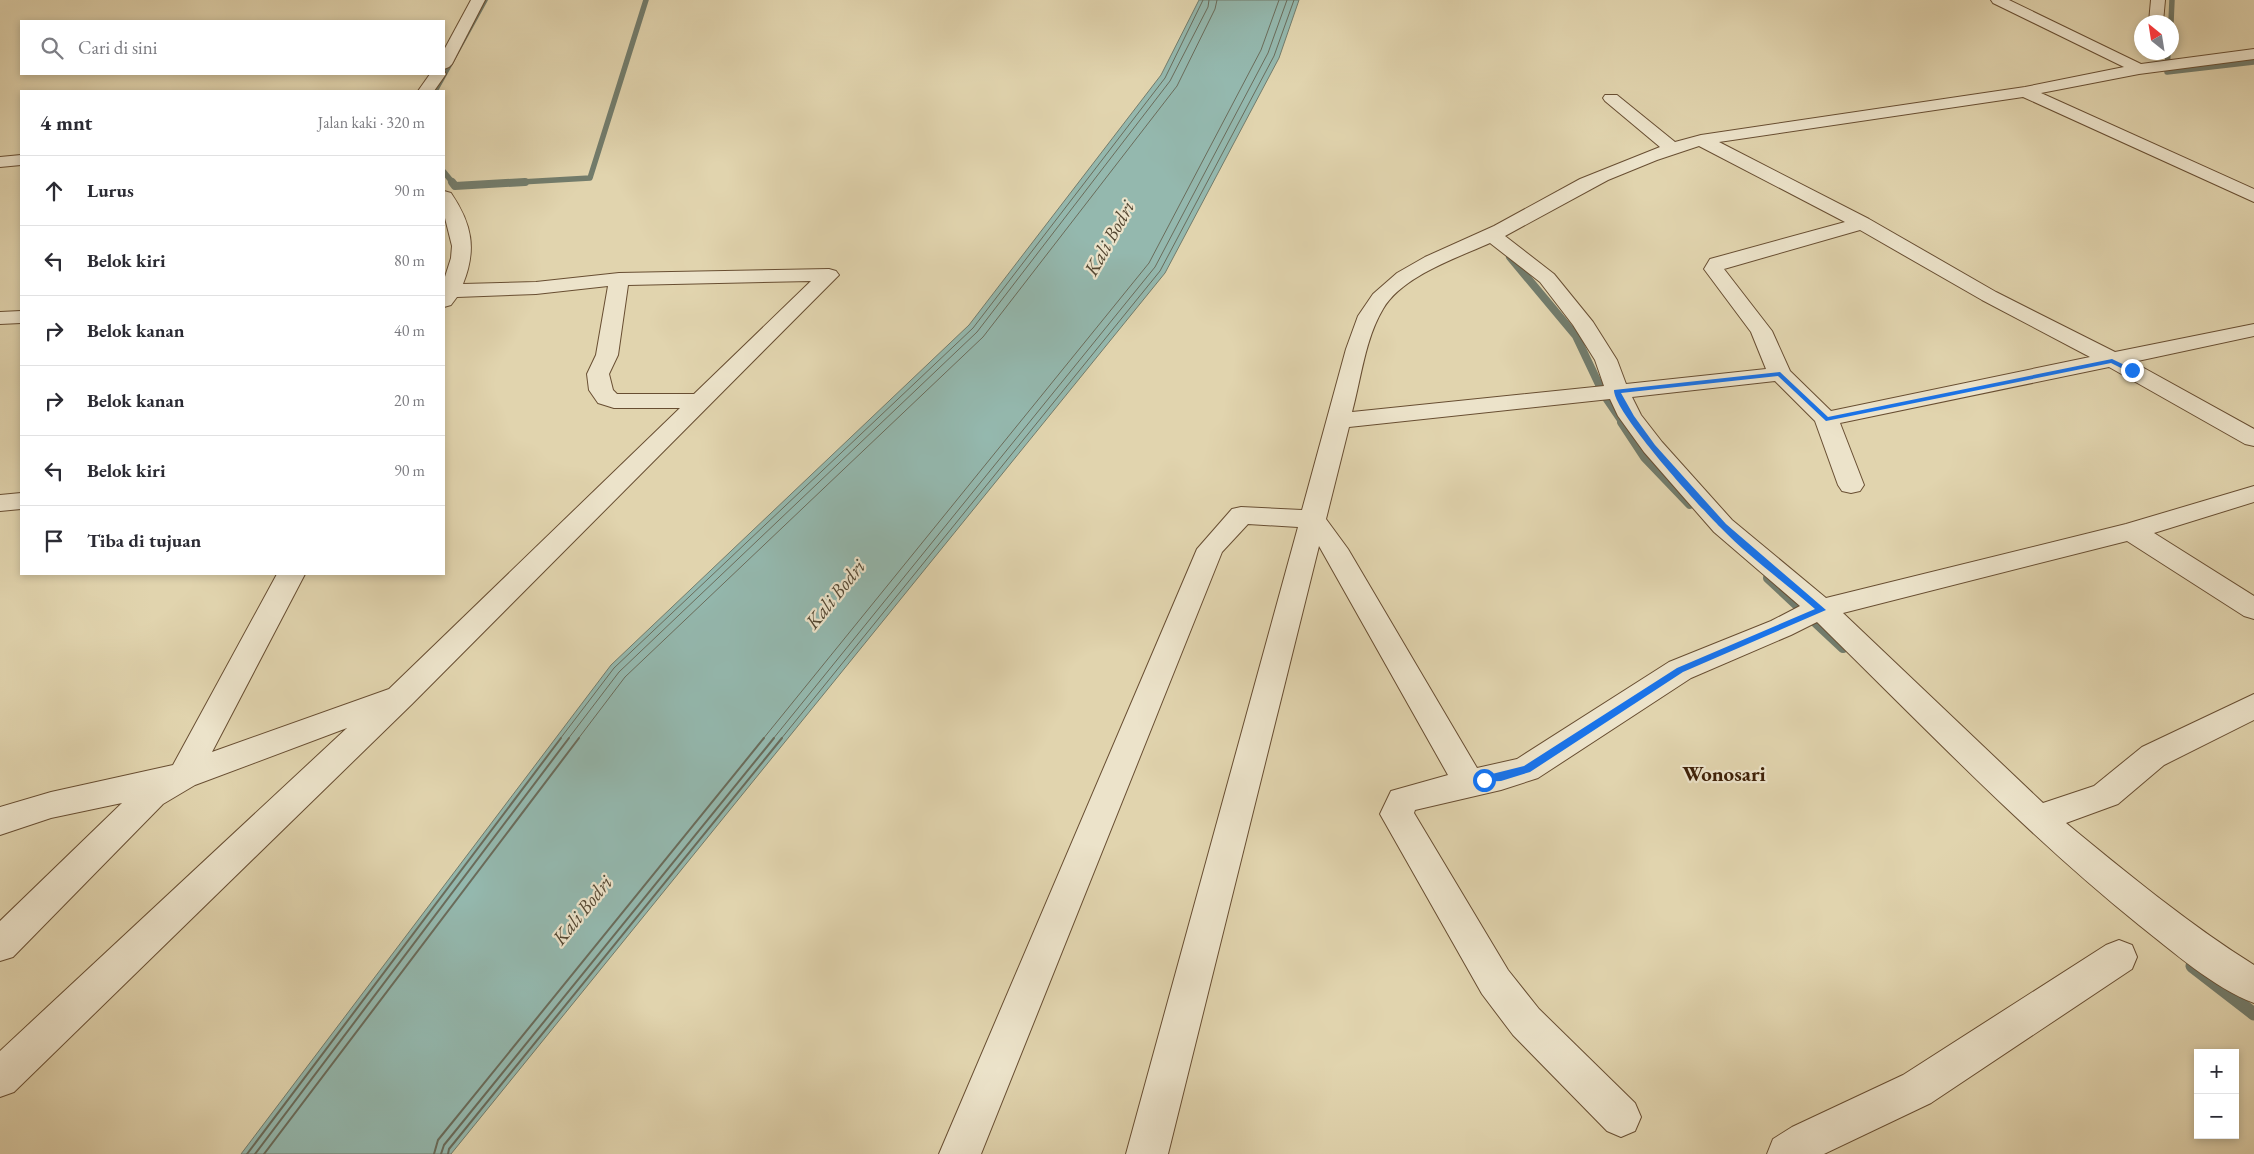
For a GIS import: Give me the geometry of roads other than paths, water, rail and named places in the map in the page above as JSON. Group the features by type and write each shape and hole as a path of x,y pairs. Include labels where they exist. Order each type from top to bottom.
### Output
{"street":[{"path":"445,62 478,0"},
{"path":"1998,0 2155,64"},
{"path":"2157,15 2158,0"},
{"path":"1147,1154 1312,519 1367,317 1379,299 1397,282 1436,259 1492,234 1572,190 1672,148 1713,146 2025,92 2155,64 2254,54"},
{"path":"427,90 437,75"},
{"path":"2025,92 2254,196"},
{"path":"1611,98 1672,148"},
{"path":"1713,146 1862,223 1989,296 2132,370 2254,439"},
{"path":"0,162 20,160"},
{"path":"0,1078 401,696 829,275 619,279 536,288 446,294 462,252 459,233 445,199"},
{"path":"1851,485 1826,419 1780,374 1761,331 1714,268 1717,263 1862,223"},
{"path":"1492,234 1547,278 1582,322 1606,360 1605,392 1630,416 1653,447 1723,526 1811,613 2038,819 2119,888 2194,947 2254,986"},
{"path":"619,279 607,355 598,374 601,390 606,398 614,400 701,400"},
{"path":"0,318 20,317"},
{"path":"1826,419 2254,330"},
{"path":"1339,421 1780,374"},
{"path":"1621,1117 1526,1022 1495,982 1397,814 1403,800 1527,769 1680,670 1781,628 1811,613 2131,531 2254,494"},
{"path":"0,503 20,502"},
{"path":"960,1154 1210,548 1241,515 1312,519 1335,548 1469,783"},
{"path":"2131,531 2254,609"},
{"path":"0,945 151,795 184,776 290,575"},
{"path":"0,821 52,805 184,776 401,696"},
{"path":"2038,819 2106,795 2153,756 2254,706"},
{"path":"1788,1154 1806,1141 1917,1089 2119,957"}],"water":[{"name":"Kali Bodri","path":"1199,0 1299,0 1279,58 1165,273 451,1154 241,1154 611,665 969,325 1161,75"}],"waterway":[{"path":"445,73 485,0"},
{"path":"504,183 590,178 646,0"},
{"path":"2171,15 2172,0"},
{"path":"2168,60 2167,72 2254,62"},
{"path":"436,90 444,75"},
{"path":"445,173 453,183"},
{"path":"452,182 455,186 525,182"},
{"path":"1510,257 1576,336 1604,395 1623,423"},
{"path":"1622,422 1645,457 1690,504"},
{"path":"1768,578 1843,648"},
{"path":"2192,966 2254,1014"}],"district":[{"name":"Wonosari","path":"1724,773"}]}
